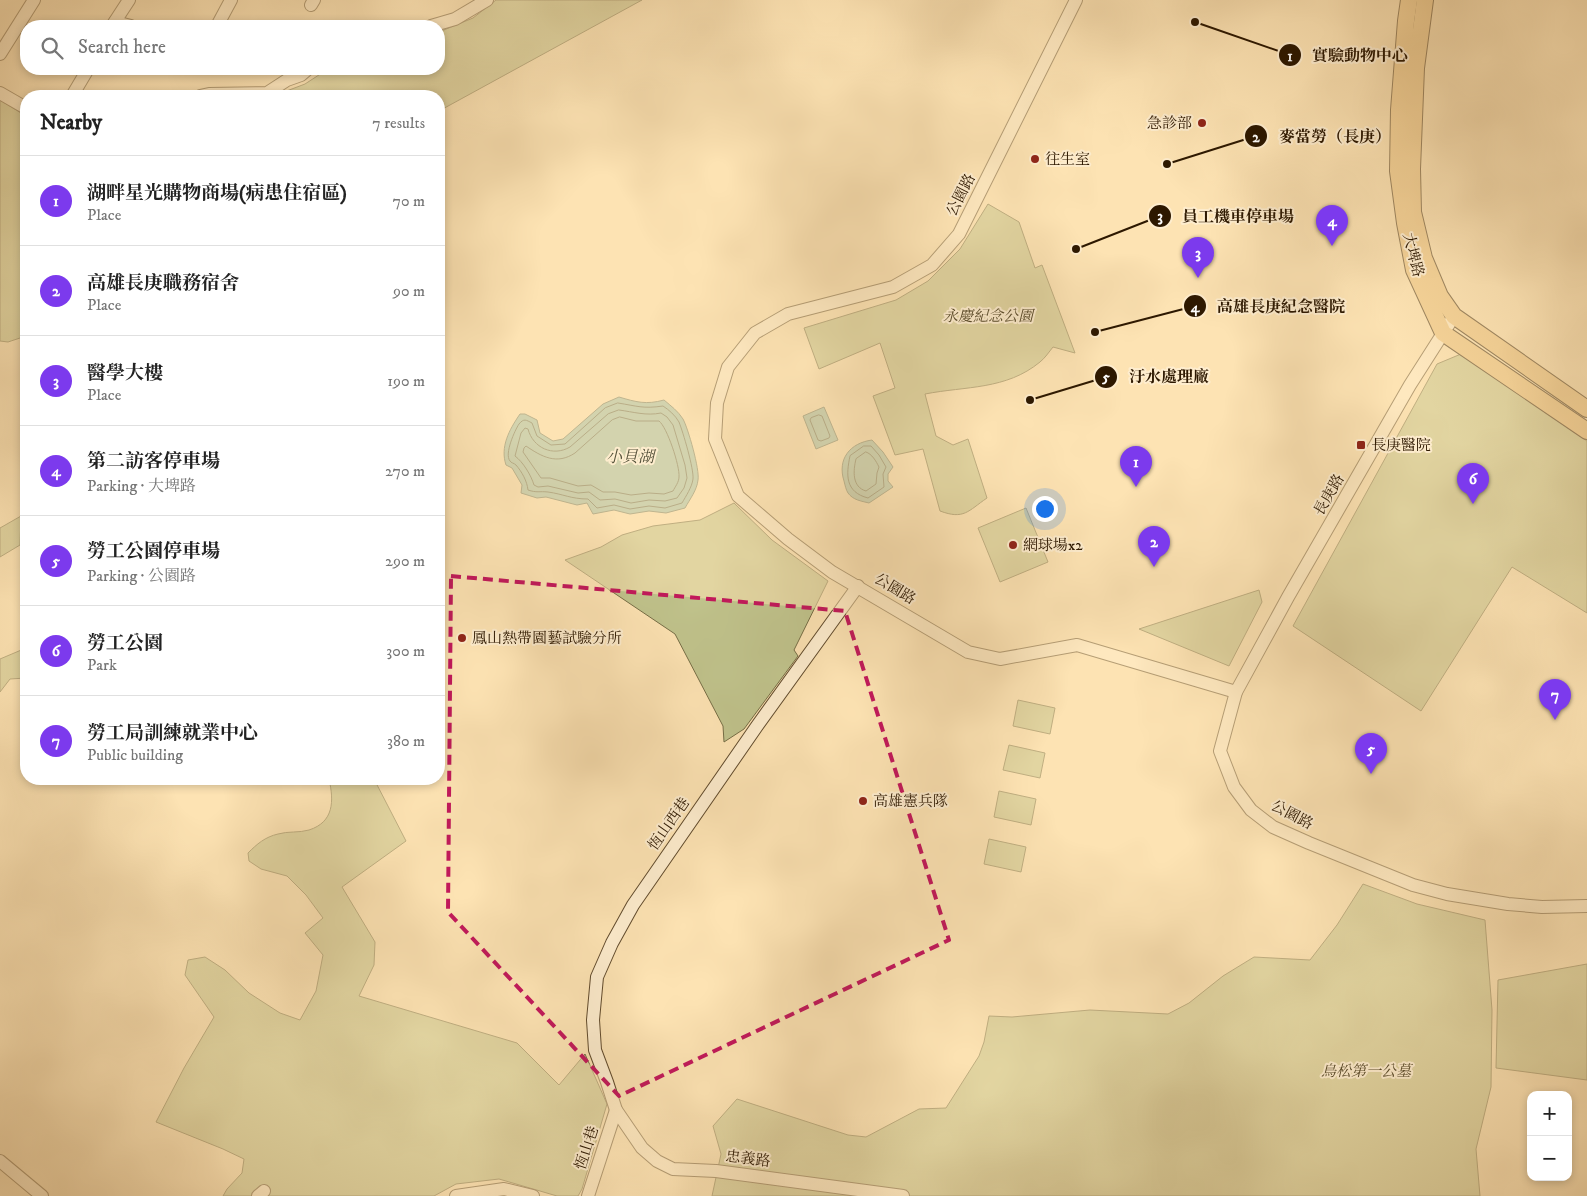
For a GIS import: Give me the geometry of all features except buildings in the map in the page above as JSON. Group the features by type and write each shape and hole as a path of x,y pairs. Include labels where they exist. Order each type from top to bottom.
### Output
{"main road":[{"name":"大埤路","path":"1409,0 1399,110 1398,172 1414,270 1443,332"},
{"name":"大埤路","path":"1425,0 1416,68 1412,169 1413,212 1427,265 1440,296 1454,316 1587,409"},
{"path":"1443,332 1587,431"}],"street":[{"path":"21,20 34,0"},
{"path":"116,20 128,0"},
{"path":"220,20 231,0"},
{"path":"445,22 455,19 487,0"},
{"name":"公園路","path":"1076,0 959,234 932,264 893,286 788,314 755,333 728,367 717,403 715,439 738,496 788,539 832,572 968,652 1000,659 1077,645 1236,692 1220,751 1234,787 1251,810 1272,827 1413,884 1447,894 1508,904 1587,906"},
{"path":"0,54 20,22"},
{"path":"0,32 7,43"},
{"path":"76,90 84,75"},
{"path":"270,90 287,80 301,75"},
{"path":"0,93 20,105"},
{"name":"長庚路","path":"1236,692 1402,400 1454,316"},
{"name":"恆山西巷","path":"616,1110 594,1050 593,1020 597,977 612,943 633,905 756,726 858,586"},
{"name":"恆山巷","path":"588,1196 616,1110"},
{"name":"忠義路","path":"616,1110 642,1148 657,1161 673,1169 716,1172 903,1196"},
{"path":"0,1161 42,1196"},
{"path":"456,1196 504,1189 533,1196"}],"highlighted area":[{"path":"451,576 845,611 949,940 619,1096 448,912"}],"green space":[{"path":"496,0 642,0 445,108 445,90 289,90 305,84 319,75 445,75 445,30 473,18"},
{"path":"0,100 20,112 20,338 8,342 0,341"},
{"name":"永慶紀念公園","path":"988,204 1019,222 1035,268 1042,265 1075,353 1053,347 1040,362 1013,378 985,386 925,394 936,436 953,445 968,439 987,498 965,513 955,515 940,511 923,449 895,455 873,396 895,388 880,343 819,369 804,328 896,300 928,281 960,249"},
{"path":"1461,354 1587,441 1587,613 1512,567 1421,711 1293,626 1437,364"},
{"path":"734,503 772,540 828,581 794,650 798,656 744,729 724,742 723,726 675,634 565,560 601,547 622,535 653,526 700,520"},
{"name":"網球場x2","path":"1026,508 1048,562 1000,582 978,528"},
{"path":"20,517 20,545 0,557 0,528"},
{"path":"1259,590 1262,602 1229,666 1139,629"},
{"path":"20,651 20,678 10,679 0,692 0,659"},
{"path":"1018,700 1055,708 1050,734 1013,726"},
{"path":"1009,745 1045,753 1040,778 1003,770"},
{"path":"330,785 377,785 406,841 342,887 375,942 374,965 359,996 517,1043 559,1085 585,1054 607,1104 582,1189 578,1196 557,1196 499,1179 456,1184 434,1196 223,1196 242,1173 244,1159 156,1122 184,1068 214,1017 185,975 188,960 205,957 225,970 249,993 280,1013 300,1020 316,991 323,955 305,933 323,918 306,895 287,876 261,869 249,861 248,853 269,837 282,833 309,830 323,822 330,810 332,795"},
{"path":"999,791 1036,799 1031,825 994,817"},
{"path":"989,839 1026,847 1021,872 984,864"},
{"name":"鳥松第一公墓","path":"1363,884 1417,904 1485,920 1492,1010 1491,1087 1476,1149 1480,1196 712,1196 721,1154 713,1126 737,1099 848,1135 866,1137 919,1109 946,1108 979,1056 989,1016 1012,1017 1090,1010 1168,1014 1189,1003 1223,976 1254,957 1310,960 1337,925"},
{"path":"1587,964 1587,1080 1496,1068 1498,980"}],"water":[{"name":"小貝湖","path":"619,397 641,402 664,400 683,419 693,449 698,475 696,487 685,508 666,513 649,511 630,514 614,510 593,514 587,503 577,505 546,497 537,498 521,493 522,485 512,468 506,465 504,458 509,432 520,414 525,414 537,420 540,433 553,441 563,439 603,404"},
{"path":"824,407 838,440 816,449 803,416"},
{"path":"872,440 893,467 888,474 888,481 893,487 869,503 855,499 848,493 842,473 842,466 847,453 852,448"}],"place":[{"name":"實驗動物中心","path":"1195,22"},
{"name":"急診部","path":"1202,123"},
{"name":"往生室","path":"1035,159"},
{"name":"麥當勞（長庚）","path":"1167,164"},
{"name":"第二訪客停車場","path":"1332,246"},
{"name":"員工機車停車場","path":"1076,249"},
{"name":"醫學大樓","path":"1198,278"},
{"name":"高雄長庚紀念醫院","path":"1095,332"},
{"name":"汙水處理廠","path":"1030,400"},
{"name":"長庚醫院","path":"1361,445"},
{"name":"湖畔星光購物商場(病患住宿區)","path":"1136,487"},
{"name":"勞工公園","path":"1473,504"},
{"name":"網球場x2","path":"1013,545"},
{"name":"高雄長庚職務宿舍","path":"1154,567"},
{"name":"鳳山熱帶園藝試驗分所","path":"462,638"},
{"name":"勞工局訓練就業中心","path":"1555,720"},
{"name":"勞工公園停車場","path":"1371,774"},
{"name":"高雄憲兵隊","path":"863,801"}]}
